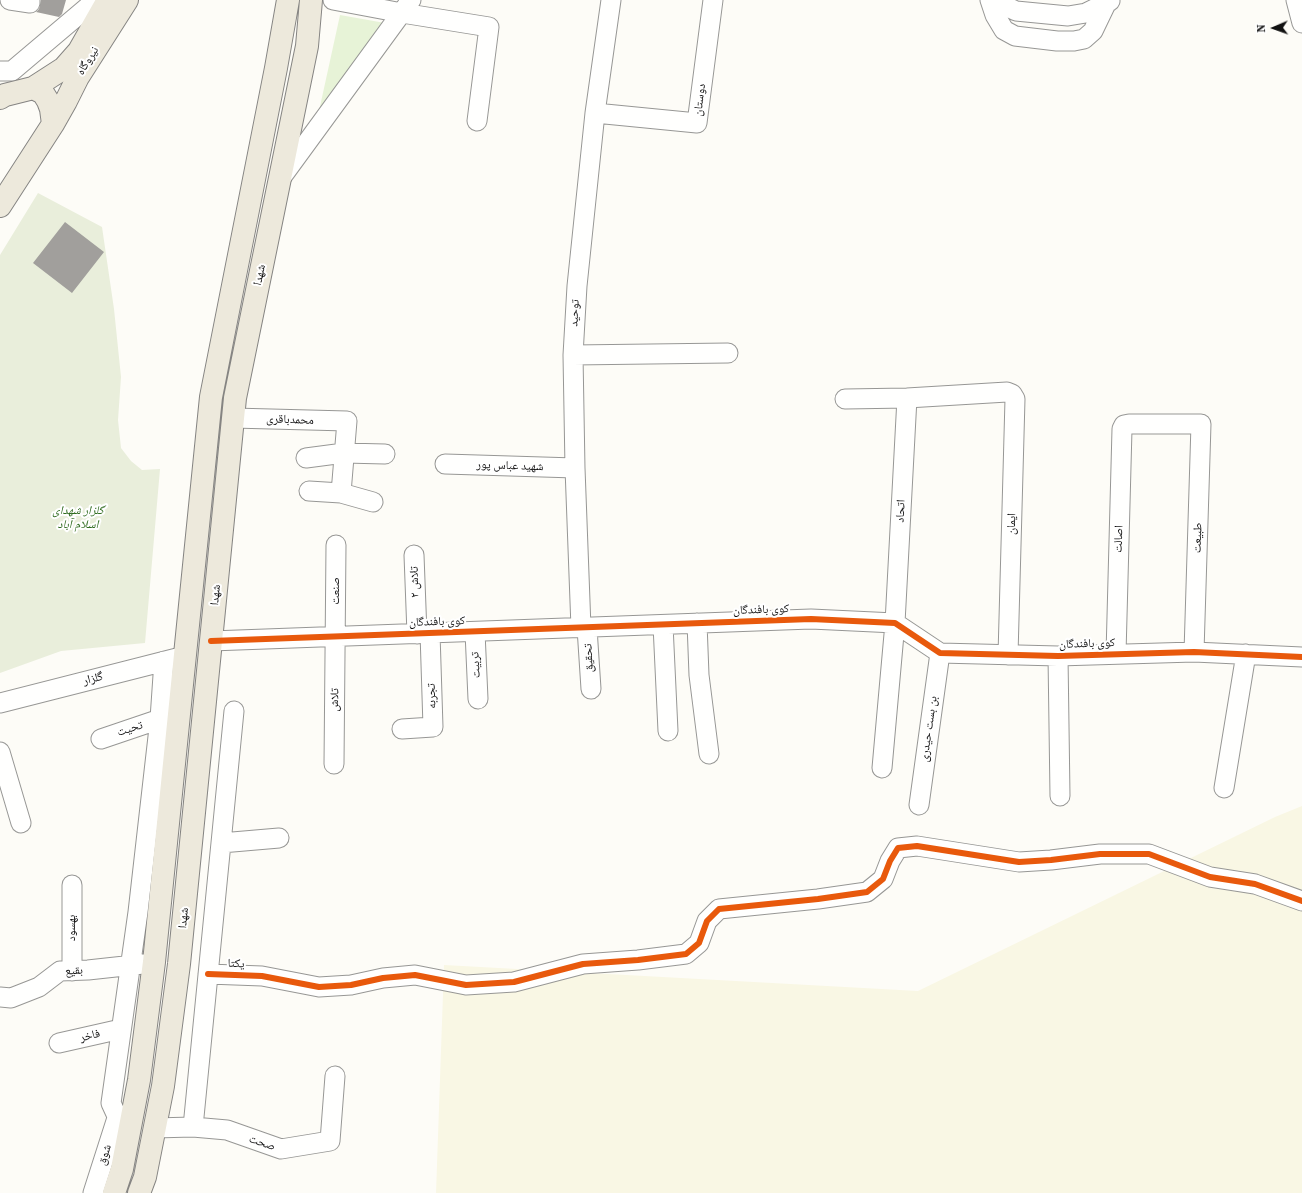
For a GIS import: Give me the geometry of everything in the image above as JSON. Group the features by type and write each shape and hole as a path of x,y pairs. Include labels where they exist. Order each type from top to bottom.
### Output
{"main road":[{"name":"نیروگاه","path":"0,206 66,101 71,73 79,51 108,0"},
{"name":"نیروگاه","path":"2,96 33,88 71,73 127,0"},
{"name":"شهدا","path":"114,1193 122,1169 139,1080 154,962 211,398 288,0"},
{"name":"شهدا","path":"139,1193 145,1177 163,1086 179,964 235,398 307,46 311,0"},
{"path":"276,68 302,72"},
{"path":"33,88 43,93 48,101 51,109 52,124"}],"street":[{"path":"10,0 30,3 30,0"},
{"path":"0,71 12,71 96,0"},
{"path":"333,0 407,7 489,27 477,121"},
{"name":"توحید","path":"584,628 575,468 573,355 577,286 595,113 612,0"},
{"name":"دوستان","path":"595,113 697,123 712,0"},
{"path":"990,0 995,15 1004,30 1015,36 1056,41 1074,41 1084,39 1093,30 1109,2"},
{"path":"996,0 1016,11 1068,16 1086,13 1109,2"},
{"path":"1296,0 1302,22"},
{"path":"280,178 407,7"},
{"path":"573,355 728,353"},
{"name":"ایمان","path":"907,398 1007,392 1012,394 1015,399 1008,655"},
{"path":"845,399 907,398"},
{"name":"اتحاد","path":"882,768 895,623 907,398"},
{"name":"محمدباقری","path":"233,418 347,421 344,453"},
{"name":"اصالت","path":"1116,654 1122,429 1124,425 1201,424"},
{"name":"طبیعت","path":"1194,652 1201,424"},
{"path":"306,458 344,453 386,454"},
{"path":"341,493 344,453"},
{"name":"شهید عباس پور","path":"445,464 575,468"},
{"path":"309,491 341,493 373,502"},
{"name":"صنعت","path":"336,545 336,637"},
{"name":"تلاش ۲","path":"414,555 423,634"},
{"name":"کوی بافندگان","path":"211,642 811,619 895,623"},
{"path":"697,623 699,675 709,754"},
{"path":"895,623 940,653"},
{"path":"663,625 668,731"},
{"name":"تحقیق","path":"584,628 591,689"},
{"name":"تربیت","path":"475,632 478,699"},
{"name":"تجربه","path":"402,729 433,728 423,634"},
{"name":"تلاش","path":"334,764 336,637"},
{"name":"کوی بافندگان","path":"940,653 1058,656 1194,652 1302,657"},
{"name":"بن بست حیدری","path":"919,805 940,653"},
{"path":"1224,788 1246,654"},
{"name":"گلزار","path":"0,703 186,656"},
{"path":"1058,656 1060,796"},
{"path":"128,1140 111,1103 131,966 160,719 164,661"},
{"path":"193,1127 234,711"},
{"name":"تحیت","path":"101,739 160,719"},
{"path":"0,752 4,778 21,823"},
{"path":"221,842 279,838"},
{"name":"یکتا","path":"208,974 262,976 320,986 351,985 382,978 415,975 466,985 514,982 583,964 638,960 686,954 700,943 707,921 719,909 818,899 867,892 883,879 890,861 898,848 917,846 1019,862 1052,860 1100,854 1149,854 1210,877 1256,884 1302,901"},
{"name":"بهسود","path":"72,885 72,971"},
{"name":"بقیع","path":"0,997 11,998 39,987 60,971 131,966 154,962"},
{"name":"فاخر","path":"59,1043 121,1029"},
{"name":"صحت","path":"154,1128 193,1127 226,1130 281,1149 330,1141 335,1076"},
{"name":"شوق","path":"93,1193 117,1118"}],"shaded area":[{"path":"1302,806 1302,1193 436,1193 444,965 918,991 1275,817"}],"green space":[{"path":"340,15 385,23 319,111"},
{"name":"گلزار شهدای اسلام آباد","path":"38,193 102,227 114,309 121,377 118,420 121,448 131,461 142,470 160,469 145,643 61,651 0,673 0,255"}],"building":[{"path":"41,0 66,0 62,14 59,17 36,12 39,9"},
{"path":"65,222 104,252 72,293 33,263"}],"cycle path":[{"path":"211,641 811,619 895,623 940,653 1058,656 1194,652 1302,657"},
{"path":"208,974 262,976 319,987 351,985 383,978 415,975 466,985 514,982 583,964 638,960 686,954 699,943 707,921 719,909 818,899 867,892 883,879 890,861 898,848 917,846 1019,862 1100,854 1149,854 1210,877 1255,884 1302,901"}]}
